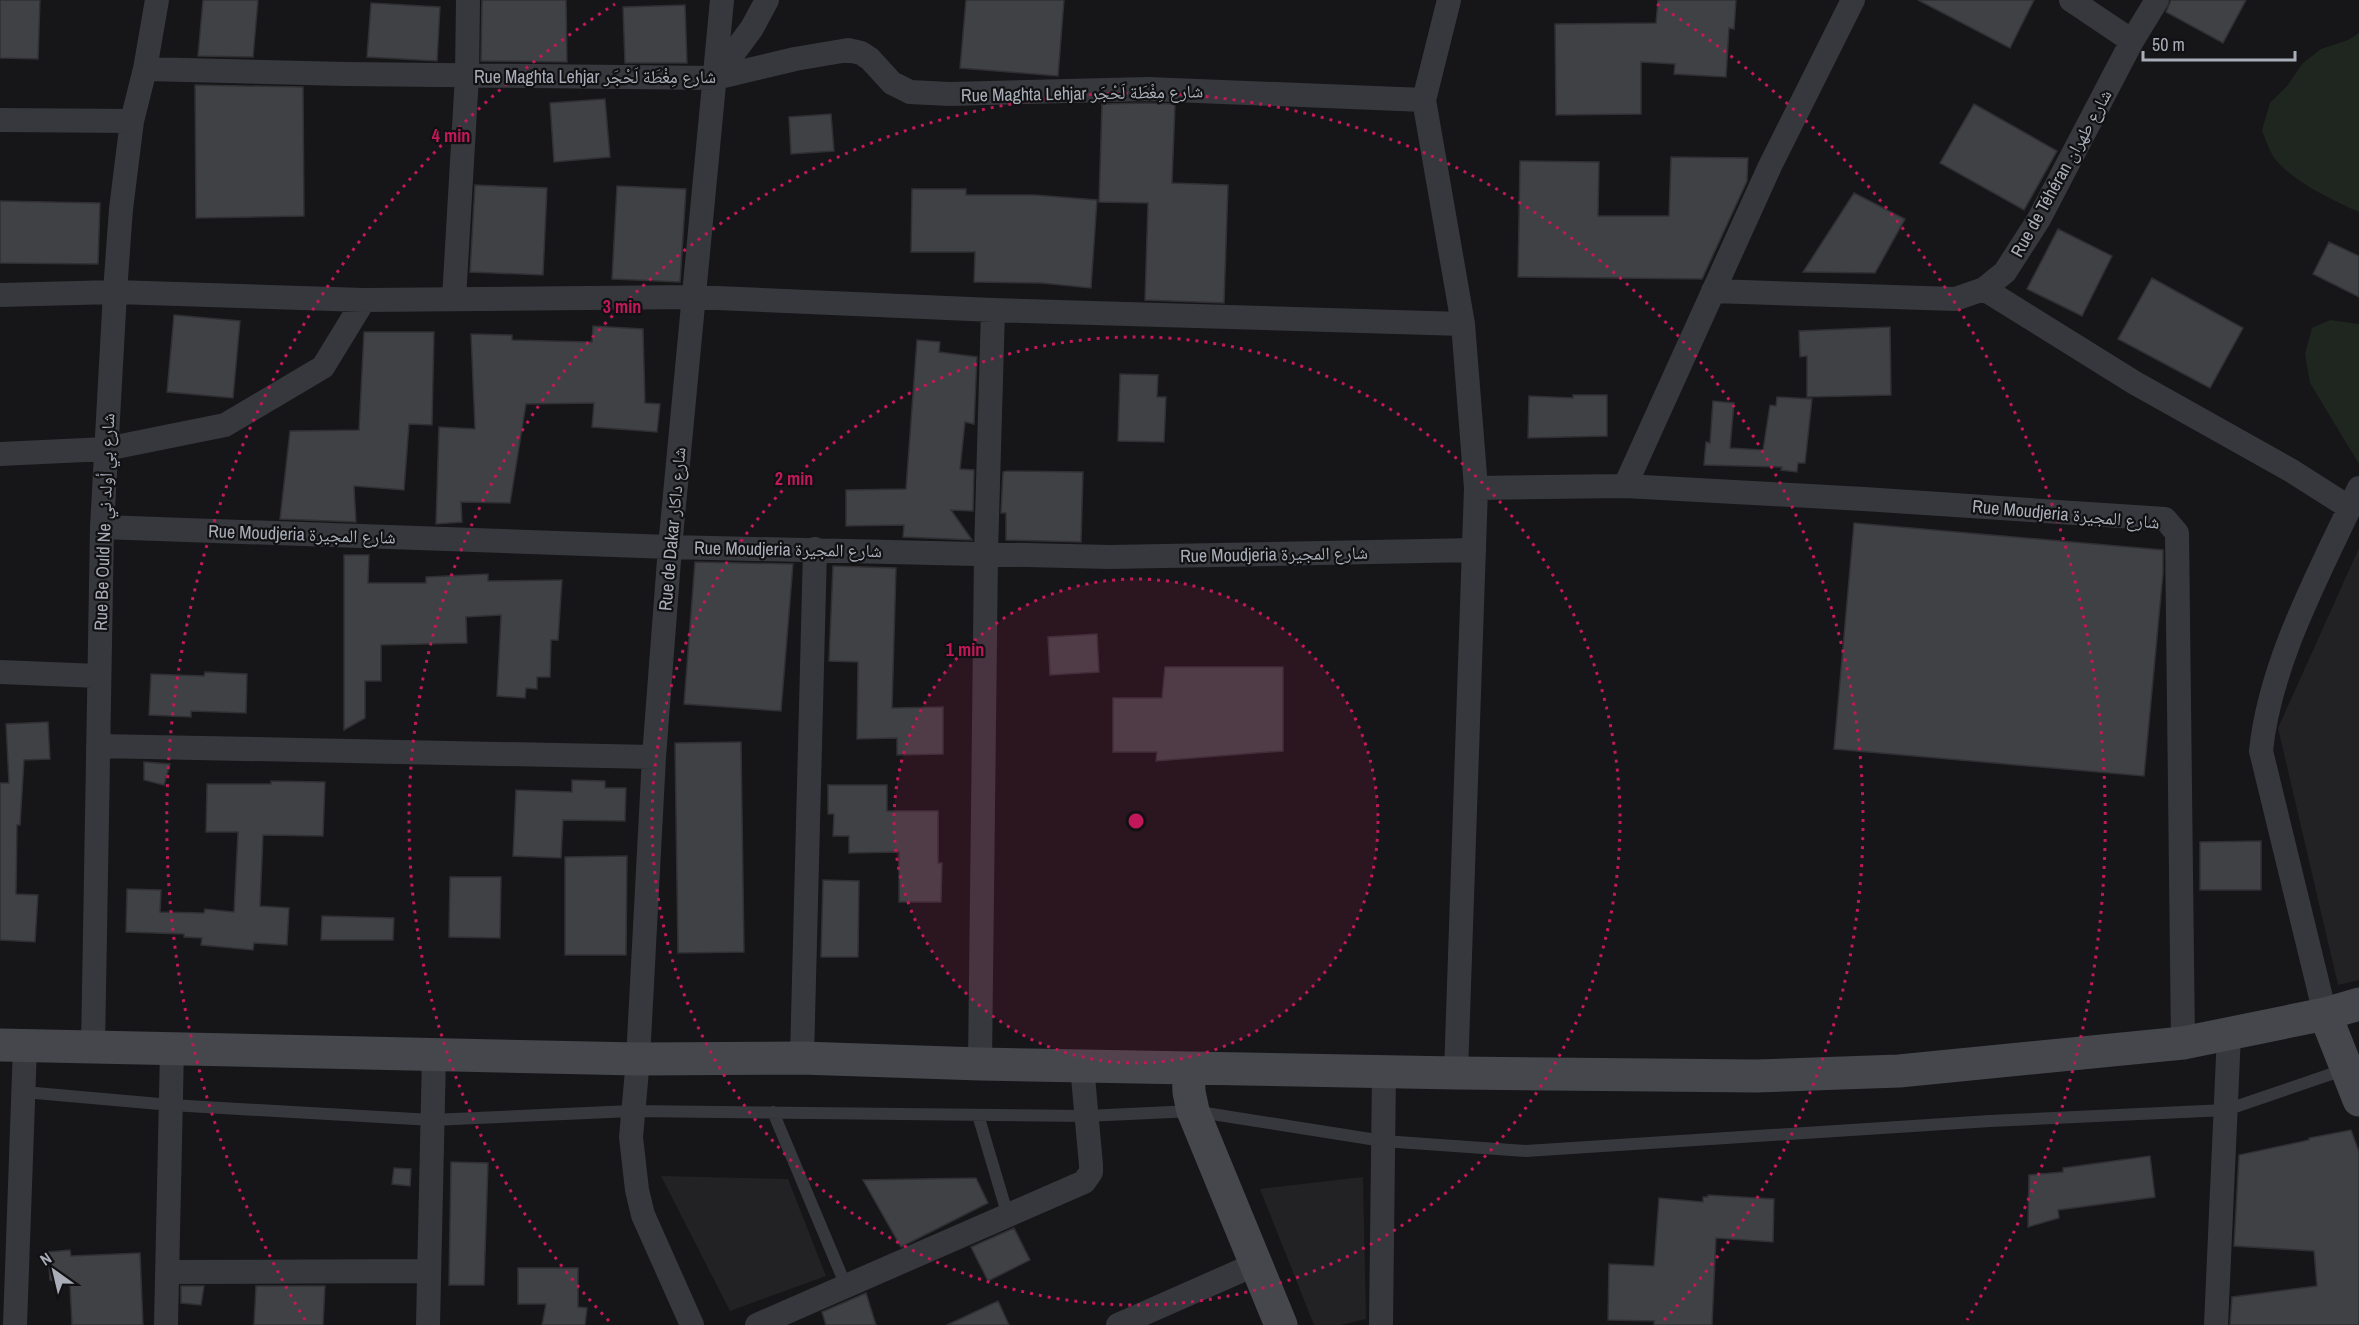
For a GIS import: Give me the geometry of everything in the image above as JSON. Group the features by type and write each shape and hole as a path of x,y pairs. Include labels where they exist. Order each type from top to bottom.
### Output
{"main road":[{"path":"13,1046 638,1059 802,1058 1188,1068 1756,1076 1899,1071 2183,1043 2325,1014 2359,1004"},
{"path":"2325,1014 2359,1100"},
{"path":"1188,1068 1193,1111 1281,1325"}],"street":[{"name":"Rue Be Ould Ne شارع بي أولد ني","path":"93,1048 102,527 115,292 132,121 145,69 157,0"},
{"path":"454,299 467,76 468,0"},
{"name":"Rue de Dakar شارع داكار","path":"692,1325 644,1215 633,1164 632,1111 638,1059 654,757 670,547 722,0"},
{"path":"715,78 752,28 767,0"},
{"path":"1449,0 1424,100 1462,324 1476,488 1456,1073"},
{"path":"1625,486 1770,166 1853,0"},
{"path":"2071,0 2132,41"},
{"name":"Rue de Téhéran شارع طهران","path":"1713,291 1954,299 1984,289 2005,272 2039,219 2132,41 2157,0"},
{"name":"Rue Maghta Lehjar شارع مِغْطَة لَحْجَر","path":"145,69 467,76 715,78 795,59 848,50 861,53 870,59 892,83 909,92 949,94 1148,89 1424,100"},
{"path":"0,120 132,121"},
{"path":"1984,289 2135,382 2292,471 2354,498 2297,621 2264,719 2260,751 2325,1014"},
{"path":"0,295 115,292 364,300 693,297 993,310 1462,324"},
{"path":"0,454 106,449 225,426 323,367 364,300"},
{"path":"981,1064 986,554 993,310"},
{"name":"Rue Moudjeria شارع المجيرة","path":"1476,488 1625,486 2165,519 2176,533 2183,1043"},
{"name":"Rue Moudjeria شارع المجيرة","path":"102,527 670,547 1110,557 1474,550"},
{"path":"802,1058 815,549"},
{"path":"0,672 99,676"},
{"path":"98,746 654,757"},
{"path":"2216,1325 2229,1034"},
{"path":"13,1046 24,1092 9,1251 15,1325"},
{"path":"166,1325 172,1049"},
{"path":"428,1325 434,1054"},
{"path":"758,1325 1078,1185 1088,1178 1091,1165 1082,1066"},
{"path":"1381,1325 1384,1071"},
{"path":"1118,1325 1256,1264"},
{"path":"168,1272 429,1271"}],"lane":[{"path":"24,1092 171,1105 432,1120 632,1111 1086,1116 1193,1111 1383,1141 1526,1151 1990,1121 2226,1110 2347,1069"},
{"path":"773,1112 846,1286"},
{"path":"978,1115 1008,1216"}],"shaded area":[{"path":"2359,33 2359,212 2325,196 2289,173 2273,156 2262,130 2270,103 2287,86 2303,63 2321,49 2348,40"},
{"path":"2330,320 2359,324 2359,464 2310,383 2305,354 2312,328"},
{"path":"2359,548 2359,980 2338,985 2278,728"},
{"path":"661,1176 788,1179 826,1276 730,1311"},
{"path":"1363,1177 1366,1319 1340,1325 1314,1325 1260,1189"}],"building":[{"path":"0,0 40,0 38,59 0,58"},
{"path":"203,0 258,0 253,57 198,56"},
{"path":"482,0 566,0 567,62 481,61"},
{"path":"966,0 1064,0 1058,76 960,68"},
{"path":"1658,0 1736,0 1734,29 1729,28 1726,77 1674,74 1675,64 1641,62 1641,114 1556,115 1555,24 1656,23"},
{"path":"1918,0 2034,0 2010,48"},
{"path":"2171,0 2246,0 2223,43 2166,12"},
{"path":"371,3 440,7 437,61 367,57"},
{"path":"685,5 687,63 625,63 623,7"},
{"path":"195,85 303,87 304,216 196,218"},
{"path":"605,99 610,157 554,162 550,103"},
{"path":"1102,104 1175,104 1172,183 1228,185 1224,303 1145,300 1148,203 1099,202"},
{"path":"1974,104 2057,151 2024,210 1940,163"},
{"path":"831,114 834,151 791,154 789,117"},
{"path":"1671,157 1748,158 1747,181 1702,279 1518,277 1520,161 1599,162 1598,216 1669,216"},
{"path":"475,185 547,188 543,275 470,272"},
{"path":"617,186 686,189 680,282 612,279"},
{"path":"912,189 966,189 966,195 1035,195 1097,200 1091,288 1041,283 974,282 975,252 911,252"},
{"path":"1854,193 1905,219 1875,273 1803,272"},
{"path":"0,201 100,203 98,264 0,263"},
{"path":"2058,229 2112,256 2082,316 2027,289"},
{"path":"2329,242 2359,256 2359,297 2313,274"},
{"path":"2152,278 2243,328 2210,388 2118,339"},
{"path":"174,315 240,321 233,398 167,392"},
{"path":"593,326 643,329 645,403 660,404 657,432 592,427 594,403 526,404 510,503 461,502 462,522 436,524 439,427 475,429 471,334 512,335 512,340 592,342"},
{"path":"1890,327 1891,395 1807,397 1807,356 1800,357 1799,331"},
{"path":"364,332 434,332 432,425 409,424 404,490 354,486 356,522 280,519 290,431 359,430"},
{"path":"917,340 940,342 939,352 977,357 974,424 965,422 960,469 974,470 973,511 951,510 972,540 903,537 904,525 846,526 846,490 906,489"},
{"path":"1120,374 1158,375 1157,397 1166,397 1164,442 1118,441"},
{"path":"1573,395 1607,395 1607,436 1528,438 1529,396 1573,398"},
{"path":"1777,397 1812,399 1805,463 1798,463 1797,472 1781,470 1782,467 1704,465 1706,442 1710,443 1713,401 1734,403 1730,448 1763,450 1770,405 1776,406"},
{"path":"1003,472 1083,472 1081,542 1006,540 1006,513 1001,513"},
{"path":"1854,523 2163,550 2163,573 2144,776 1834,749"},
{"path":"344,555 369,555 368,583 426,583 426,577 488,574 488,581 562,580 558,640 551,640 550,677 537,677 537,689 526,688 525,698 497,696 501,615 466,617 467,643 381,645 381,681 365,681 365,718 344,730"},
{"path":"695,562 793,564 781,711 684,704"},
{"path":"833,566 896,568 892,708 943,707 943,754 897,755 897,738 857,739 858,662 829,661"},
{"path":"1097,634 1099,672 1050,675 1048,637"},
{"path":"1165,667 1283,667 1283,751 1156,761 1157,752 1113,752 1113,698 1162,698"},
{"path":"205,672 247,674 246,713 191,711 191,717 149,715 151,674 204,676"},
{"path":"48,722 50,759 24,760 20,825 17,825 16,894 38,895 35,942 0,940 0,783 9,783 6,724"},
{"path":"741,742 744,952 678,953 675,743"},
{"path":"144,762 170,764 164,785 144,780"},
{"path":"572,780 605,781 605,788 626,788 625,821 563,820 561,858 513,856 516,790 572,792"},
{"path":"271,781 325,782 323,836 263,835 260,906 289,908 287,945 254,943 253,950 201,945 202,938 184,937 184,934 126,932 127,889 161,890 160,912 204,913 205,909 234,912 238,832 206,832 207,784 271,784"},
{"path":"828,785 887,785 887,811 938,811 938,863 942,863 941,902 899,902 899,852 849,853 849,836 833,836 834,814 828,814"},
{"path":"2261,841 2261,890 2200,890 2200,842"},
{"path":"627,856 626,955 565,955 565,857"},
{"path":"450,877 501,877 500,938 449,937"},
{"path":"823,880 859,881 858,957 821,957"},
{"path":"322,916 394,918 393,940 321,940"},
{"path":"2351,1130 2359,1152 2359,1325 2230,1325 2232,1297 2317,1286 2314,1251 2234,1246 2239,1155"},
{"path":"2150,1156 2155,1197 2058,1210 2059,1218 2028,1227 2029,1175 2063,1172 2063,1168"},
{"path":"451,1162 488,1163 484,1285 449,1285"},
{"path":"394,1168 411,1169 410,1186 392,1184"},
{"path":"976,1178 988,1203 901,1247 863,1180"},
{"path":"1708,1195 1774,1199 1773,1242 1716,1238 1712,1325 1654,1325 1654,1321 1608,1320 1609,1264 1654,1266 1659,1198 1703,1202 1703,1197 1708,1197"},
{"path":"1014,1228 1030,1260 988,1281 971,1247"},
{"path":"70,1250 71,1256 140,1253 143,1325 72,1325 70,1286 50,1280 48,1252"},
{"path":"518,1268 578,1268 578,1307 587,1308 585,1325 542,1325 546,1304 518,1304"},
{"path":"181,1286 204,1286 201,1305 181,1303"},
{"path":"256,1286 325,1286 323,1325 254,1325"},
{"path":"866,1293 876,1325 826,1325 822,1312"},
{"path":"998,1301 1009,1325 947,1325"}]}
